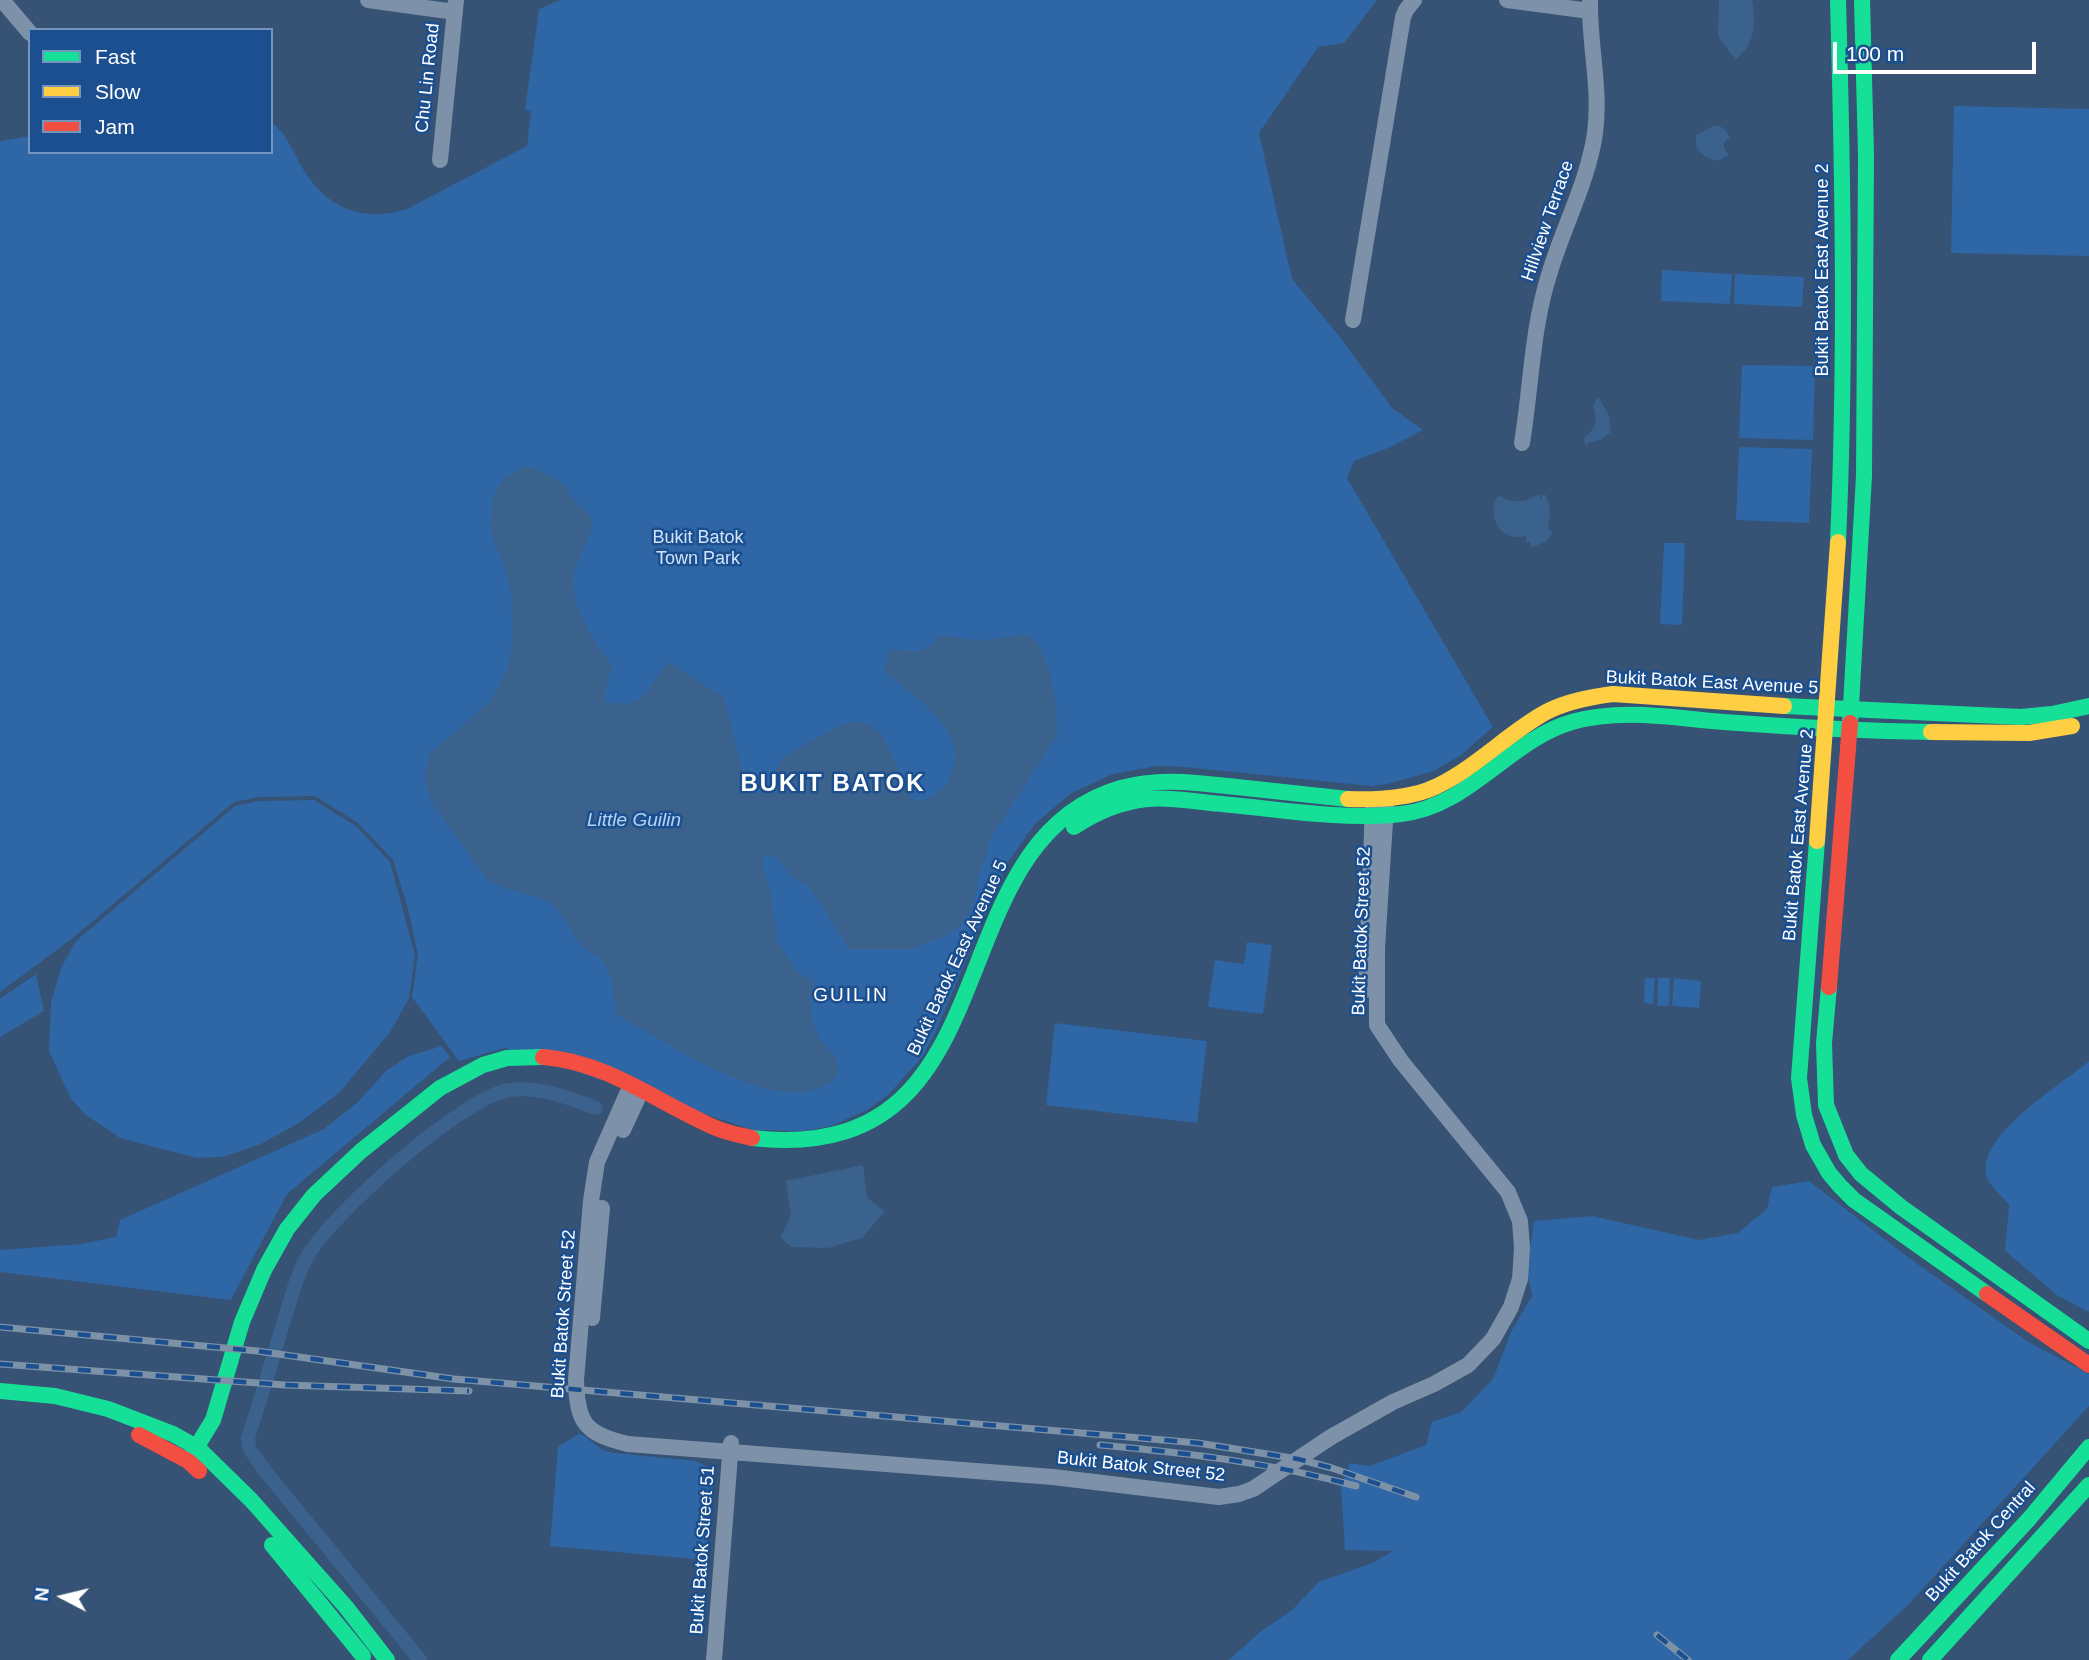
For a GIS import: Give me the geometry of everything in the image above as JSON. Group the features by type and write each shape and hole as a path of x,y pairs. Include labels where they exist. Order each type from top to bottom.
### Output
{"street":[{"path":"368,0 455,6"},
{"path":"1353,320 1403,17 1414,0"},
{"name":"Hillview Terrace","path":"1507,0 1590,6 1598,93 1595,134 1585,177 1549,274 1541,305 1522,443"},
{"name":"Bukit Batok East Avenue 2","path":"1838,0 1842,164 1841,462 1827,730 1799,1078 1802,1116 1822,1166 1854,1200 2089,1365"},
{"path":"1862,0 1866,155 1865,450 1850,731 1823,1067 1826,1105 1846,1155 1861,1174 2017,1292 2089,1341"},
{"path":"9,2 28,30"},
{"name":"Chu Lin Road","path":"440,160 455,6"},
{"name":"Bukit Batok East Avenue 5","path":"634,1093 740,1137 791,1143 829,1139 869,1123 914,1087 931,1065 945,1040 1017,873 1041,837 1072,809 1097,795 1123,786 1165,780 1323,797 1380,799 1412,794 1440,784 1465,770 1542,713 1585,698 1629,694 1828,709 2021,717 2052,715 2089,706"},
{"name":"Bukit Batok East Avenue 5","path":"944,1071 1031,878 1051,848 1069,831 1089,817 1122,803 1158,798 1379,817 1418,811 1446,801 1470,787 1543,734 1586,718 1627,714 1850,731 2029,733 2089,723"},
{"name":"Bukit Batok Street 52","path":"634,1093 604,1177 586,1380 590,1411 599,1423 612,1430 730,1447 1053,1477 1219,1497 1253,1489 1332,1437 1393,1402 1468,1365 1493,1339 1511,1307 1520,1279 1520,1221 1507,1192 1401,1061 1377,1025 1380,799"},
{"name":"Bukit Batok East Avenue 5","path":"197,1458 214,1418 240,1328 254,1293 292,1221 322,1186 426,1097 450,1081 487,1063 516,1057 557,1058 585,1065 729,1146 754,1152 777,1153"},
{"path":"892,1124 916,1104"},
{"path":"827,1151 851,1145"},
{"path":"0,1391 55,1396 108,1409 173,1434 242,1508 367,1660"},
{"path":"0,1403 72,1411 197,1458 251,1500 329,1588 387,1660"},
{"name":"Bukit Batok Street 51","path":"714,1660 730,1447"},
{"name":"Bukit Batok Central","path":"1898,1660 2029,1519 2089,1447"},
{"path":"1930,1660 2089,1485"}],"green space":[{"name":"Bukit Batok Town Park","path":"560,0 1377,0 1344,43 1318,47 1259,133 1292,279 1340,337 1392,408 1423,430 1354,461 1347,478 1493,727 1461,755 1434,771 1387,784 1371,786 1157,766 1113,774 1070,794 1035,824 1008,862 923,1056 888,1095 867,1110 831,1126 805,1131 753,1130 505,1048 459,1061 412,997 418,955 393,860 358,823 315,796 259,797 234,802 73,938 0,992 0,141 28,136 28,154 273,154 273,124 284,135 309,177 331,200 344,208 373,214 407,209 527,146 531,111 525,110 539,9"},
{"path":"1954,106 2089,109 2089,256 1951,253"},
{"path":"1662,270 1732,274 1730,304 1661,301"},
{"path":"1735,274 1804,277 1802,307 1734,304"},
{"path":"1742,365 1815,366 1813,440 1739,438"},
{"path":"1739,447 1812,449 1809,523 1736,520"},
{"path":"1664,543 1685,543 1682,625 1660,624"},
{"path":"314,800 356,826 390,862 415,955 409,998 391,1031 339,1093 299,1123 261,1144 223,1157 197,1158 120,1138 86,1115 71,1099 49,1051 51,1002 61,968 76,941 235,806 258,801"},
{"path":"1247,942 1272,945 1263,1014 1208,1007 1215,960 1244,964"},
{"path":"36,974 44,1011 0,1037 0,999"},
{"path":"1645,978 1655,978 1653,1004 1644,1003"},
{"path":"1658,978 1670,978 1669,1006 1657,1006"},
{"path":"1674,978 1701,981 1699,1008 1672,1006"},
{"path":"1055,1023 1207,1041 1197,1123 1046,1105"},
{"path":"442,1046 450,1057 287,1194 231,1300 0,1272 0,1250 81,1244 116,1237 120,1220 324,1129 358,1102 387,1070 409,1056"},
{"path":"2089,1061 2089,1312 2058,1296 2005,1251 2009,1205 1988,1180 1986,1164 1993,1147 2005,1130 2022,1113"},
{"path":"1809,1181 1916,1263 2030,1343 2089,1374 2089,1406 1908,1605 1848,1660 1229,1660 1261,1631 1292,1610 1319,1582 1372,1563 1393,1551 1345,1550 1341,1487 1350,1463 1370,1466 1426,1445 1432,1422 1461,1412 1493,1379 1511,1332 1532,1296 1527,1271 1534,1221 1592,1216 1699,1240 1738,1233 1767,1209 1772,1187"},
{"path":"580,1433 603,1450 614,1453 696,1461 708,1467 713,1480 706,1560 550,1546 558,1447"}],"water":[{"path":"1719,0 1752,0 1754,18 1751,41 1735,60 1718,36"},
{"path":"1713,126 1723,128 1730,137 1724,142 1724,148 1729,155 1718,161 1703,155 1696,146 1696,135"},
{"path":"1598,396 1609,416 1611,432 1585,446 1584,438 1595,424 1593,406"},
{"name":"Little Guilin","path":"525,466 547,474 562,484 591,519 592,529 573,581 577,603 586,626 612,665 604,696 606,702 624,704 641,699 669,662 724,698 747,788 753,793 764,791 779,764 792,753 841,725 858,722 871,726 881,734 911,798 920,800 935,795 948,782 952,773 955,754 953,745 937,718 885,671 890,649 924,650 940,635 980,641 1026,634 1041,651 1055,696 1057,736 991,837 973,906 960,926 944,936 911,949 849,949 811,889 793,877 775,856 768,855 762,859 763,871 770,887 777,941 798,973 814,981 811,1002 814,1024 819,1038 837,1060 834,1078 821,1087 799,1092 774,1090 746,1082 688,1055 616,1014 609,971 598,957 581,945 556,908 536,896 500,886 487,879 434,806 426,786 425,773 430,753 489,703 508,668 513,639 511,594 490,529 493,498 498,486 505,478"},
{"path":"1539,494 1542,500 1545,494 1547,498 1550,511 1548,528 1553,532 1547,541 1531,548 1530,542 1526,542 1526,536 1509,536 1498,526 1493,511 1494,503 1498,495 1519,501"},
{"path":"863,1165 867,1198 885,1211 862,1238 828,1248 792,1247 780,1238 791,1215 786,1181"}],"waterway":[{"path":"420,1660 249,1448 248,1438 293,1291 307,1257 342,1214 400,1160 461,1113 488,1097 521,1089 554,1094 596,1108"}],"railway":[{"path":"0,1327 257,1351 454,1379 1198,1443 1298,1459 1416,1497"},
{"path":"0,1364 285,1385 469,1391"},
{"path":"1100,1445 1229,1460 1356,1486"},
{"path":"1657,1635 1688,1660"}],"traffic: fast":[{"path":"1838,0 1843,271 1838,542"},
{"path":"1850,723 1864,476 1866,155 1862,0"},
{"path":"1784,706 2021,717 2089,706"},
{"path":"1074,827 1118,805 1155,799 1330,815 1401,814 1425,809 1448,799 1549,731 1572,722 1609,716 1648,715 1802,727 1931,732"},
{"path":"752,1138 837,1134 896,1104 936,1055 1020,870 1061,820 1121,788 1150,783 1193,783 1348,799"},
{"path":"1817,841 1799,1078 1804,1115 1813,1145 1829,1173 1854,1200 1987,1294"},
{"path":"1829,987 1824,1043 1826,1105 1846,1155 1861,1174 1901,1207 2089,1341"},
{"path":"188,1461 213,1420 242,1322 264,1270 287,1229 314,1195 361,1151 440,1088 483,1065 507,1058 543,1057"},
{"path":"0,1391 55,1396 108,1409 173,1434 198,1448 251,1500 346,1607 387,1660"},
{"path":"1898,1660 2029,1519 2089,1447"},
{"path":"1930,1660 2089,1485"},
{"path":"272,1545 363,1656"}],"traffic: slow":[{"path":"1817,841 1838,542"},
{"path":"1348,799 1388,798 1428,790 1472,765 1541,715 1567,703 1585,699 1613,694 1784,706"},
{"path":"1931,732 2029,733 2072,726"}],"traffic: jam":[{"path":"1829,987 1850,723"},
{"path":"543,1057 567,1060 611,1075 716,1128 752,1138"},
{"path":"1987,1294 2089,1365"},
{"path":"139,1435 188,1461 199,1471"}],"district":[{"name":"BUKIT BATOK","path":"833,784"},
{"name":"GUILIN","path":"851,996"}]}
